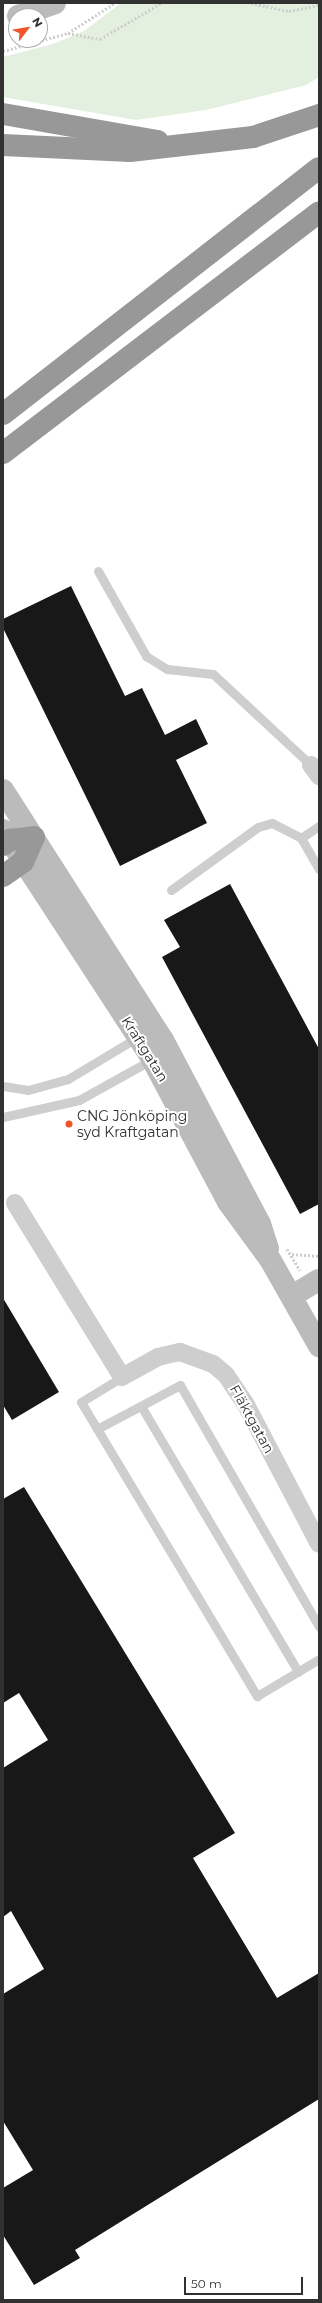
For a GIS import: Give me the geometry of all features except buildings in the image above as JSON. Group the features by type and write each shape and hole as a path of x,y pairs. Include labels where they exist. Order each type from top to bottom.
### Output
{"highway":[{"path":"3,114 185,146"},
{"path":"3,145 130,151 185,146 252,137 319,115"},
{"path":"3,414 319,168"},
{"path":"3,453 319,212"},
{"path":"3,876 23,862 34,837 5,838"}],"street":[{"path":"40,8 55,3"},
{"name":"Kraftgatan","path":"3,790 163,1040 260,1224 272,1262"},
{"name":"Kraftgatan","path":"5,838 23,862 152,1059 228,1202 272,1262 319,1346"},
{"path":"15,1203 122,1377"},
{"path":"292,1296 319,1280"},
{"name":"Fläktgatan","path":"122,1377 158,1357 180,1352 213,1364 239,1392 319,1544"}],"lane":[{"path":"98,572 146,656 167,669 213,674 315,770"},
{"path":"170,890 258,827 272,823 301,838 319,869"},
{"path":"301,838 319,826"},
{"path":"3,1086 28,1090 68,1080 138,1037 163,1040 152,1059 79,1100 3,1117"},
{"path":"122,1377 81,1402 257,1696 319,1659"},
{"path":"97,1429 180,1385 319,1627"},
{"path":"141,1406 298,1672"}],"path":[{"path":"3,51 68,33 115,3"},
{"path":"68,33 100,39 161,3"},
{"path":"252,3 290,11 319,5"},
{"path":"291,1254 319,1256"}],"green space":[{"path":"121,3 319,3 319,77 306,85 206,110 136,120 3,97 3,57 38,48 48,48 48,45 84,31"}],"place":[{"name":"CNG Jönköping syd Kraftgatan","path":"69,1124"}]}
